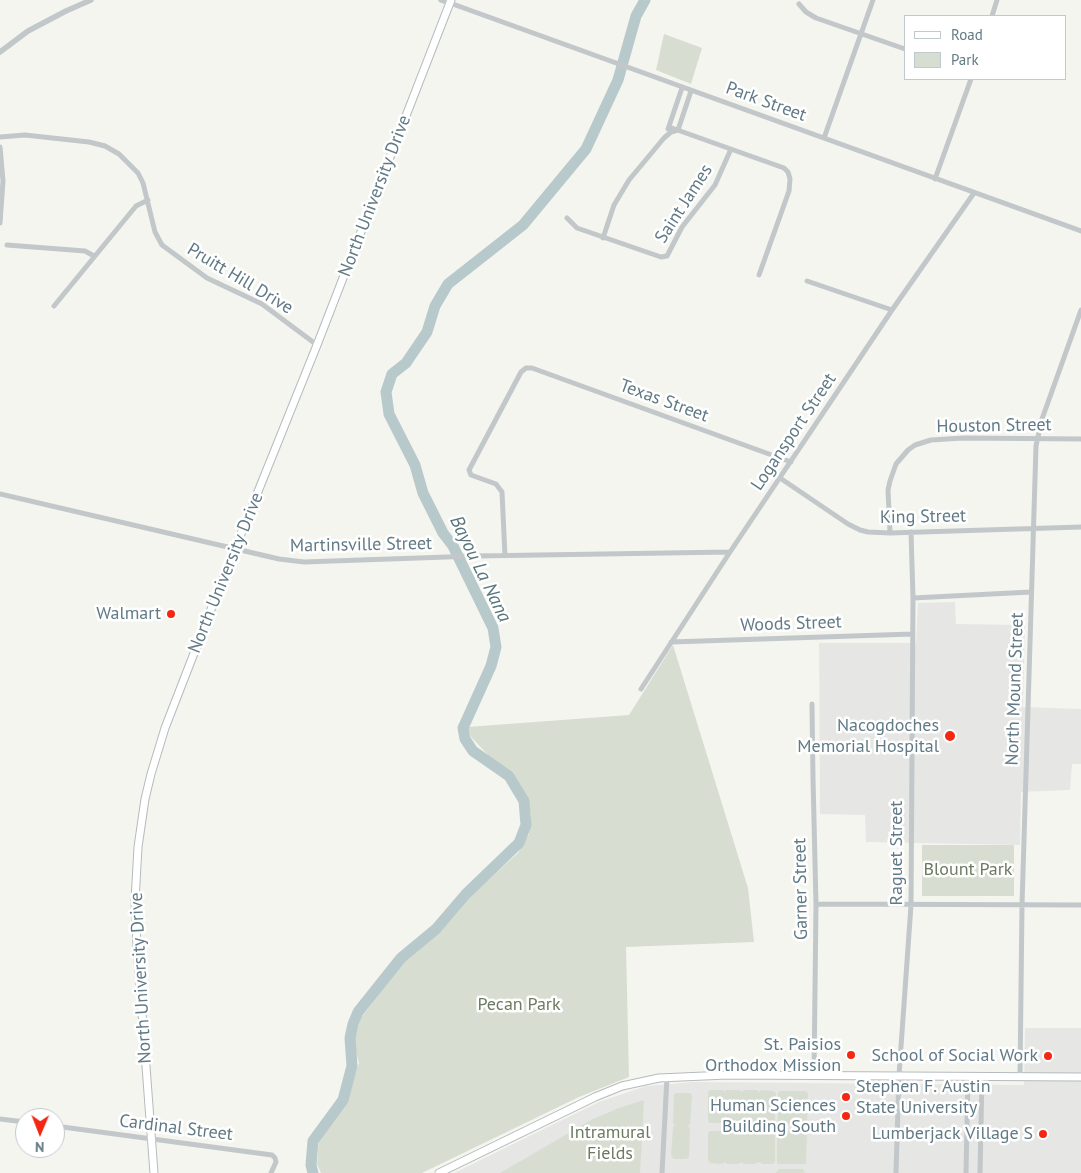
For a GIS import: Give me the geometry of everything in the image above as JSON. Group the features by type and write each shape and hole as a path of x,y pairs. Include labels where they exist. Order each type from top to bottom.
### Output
{"main road":[{"name":"North University Drive","path":"154,1173 136,922 136,884 141,826 151,774 163,735 450,1"},
{"path":"439,1173 595,1097 631,1084 667,1077 703,1075 899,1075 1081,1078"}],"street":[{"path":"0,52 28,31 66,10 91,0"},
{"name":"Park Street","path":"441,0 450,1 682,88 1081,231"},
{"path":"824,138 873,0"},
{"path":"992,15 997,0"},
{"path":"799,4 806,12 816,18 904,49"},
{"path":"936,179 970,80"},
{"path":"664,138 682,88"},
{"path":"678,130 691,91"},
{"path":"669,127 784,168 788,172 790,179 789,190 759,276"},
{"path":"603,238 614,205 632,176 664,138 671,132 678,130"},
{"name":"Pruitt Hill Drive","path":"0,138 17,135 89,142 105,146 119,154 138,173 143,183 155,232 166,248 207,278 262,304 317,345"},
{"path":"0,147 3,172 0,223"},
{"name":"Saint James","path":"567,218 577,228 603,238 661,257 667,256 682,227 715,185 731,149"},
{"name":"Logansport Street","path":"640,690 892,310 974,193"},
{"path":"54,306 136,206 148,200"},
{"path":"7,245 85,251 94,256"},
{"path":"807,280 892,310"},
{"name":"North Mound Street","path":"1020,1077 1022,905 1037,438 1081,310"},
{"name":"Texas Street","path":"504,556 502,492 496,484 471,475 469,470 520,372 526,368 532,368 792,462"},
{"name":"Houston Street","path":"890,533 888,490 890,481 896,464 915,445 932,440 963,438 1081,439"},
{"name":"King Street","path":"780,478 855,527 868,532 890,533 1081,527"},
{"name":"Martinsville Street","path":"0,494 279,559 304,562 476,556 730,552"},
{"name":"Raguet Street","path":"896,1173 899,1075 911,905 910,780 913,598 911,532"},
{"path":"913,598 1031,592"},
{"name":"Woods Street","path":"671,642 913,634"},
{"name":"Garner Street","path":"812,704 816,904 814,1075"},
{"path":"816,904 1081,905"},
{"path":"966,1173 968,1076"},
{"path":"980,1173 982,1076"},
{"path":"662,1173 667,1077"},
{"path":"0,1118 15,1120"},
{"name":"Cardinal Street","path":"65,1127 272,1155 276,1162 272,1173"}],"shaded area":[{"name":"Nacogdoches Memorial Hospital","path":"955,602 956,624 1025,625 1023,707 1081,709 1081,764 1072,764 1070,790 1021,792 1020,845 866,842 865,815 820,814 819,643 916,643 918,603"},
{"name":"Stephen F. Austin State University","path":"1025,1028 1081,1028 1081,1173 454,1173 599,1102 646,1086 694,1082 1024,1085"}],"green space":[{"path":"664,34 702,48 691,84 656,70"},
{"name":"Pecan Park","path":"673,645 748,888 754,942 626,947 629,1077 579,1097 422,1173 321,1173 317,1164 319,1139 346,1102 359,1063 354,1045 361,1018 386,985 391,974 406,959 441,931 475,892 518,853 529,834 531,816 527,796 513,772 489,756 471,737 467,727 629,715"},
{"name":"Blount Park","path":"922,845 1014,845 1014,896 922,896"},
{"path":"710,1090 723,1090 725,1092 726,1090 739,1090 742,1092 744,1090 773,1091 776,1093 775,1121 773,1124 762,1124 759,1121 756,1124 742,1121 738,1123 728,1123 725,1121 722,1123 710,1123 708,1121 708,1092"},
{"path":"780,1091 806,1091 808,1093 807,1122 805,1124 780,1124 778,1122 778,1093"},
{"path":"690,1093 692,1095 690,1124 688,1126 690,1129 689,1157 686,1159 674,1159 671,1156 673,1128 675,1125 673,1123 674,1094"},
{"name":"Intramural Fields","path":"644,1100 640,1173 500,1173 593,1119"},
{"path":"710,1131 723,1131 725,1133 727,1131 739,1131 742,1133 744,1131 773,1132 775,1134 775,1162 772,1164 759,1162 755,1164 744,1164 741,1162 739,1164 727,1164 725,1162 722,1164 710,1163 708,1160 708,1133"},
{"path":"780,1131 805,1132 807,1134 806,1163 777,1163 777,1133"},
{"path":"779,1169 803,1169 805,1173 776,1173"}],"waterway":[{"name":"Bayou La Nana","path":"313,1173 311,1165 313,1141 343,1100 352,1066 350,1038 358,1012 401,958 436,929 466,894 519,843 526,825 524,801 509,776 473,751 465,739 463,728 491,666 496,647 493,628 453,546 443,533 423,493 415,465 389,414 386,392 392,374 406,363 427,332 435,306 448,284 523,225 586,149 618,80 636,16 645,0"}],"place":[{"name":"Walmart","path":"171,614"},
{"name":"Nacogdoches Memorial Hospital","path":"950,736"},
{"name":"St. Paisios Orthodox Mission","path":"851,1055"},
{"name":"School of Social Work","path":"1048,1056"},
{"name":"Stephen F. Austin State University","path":"846,1097"},
{"name":"Human Sciences Building South","path":"846,1116"},
{"name":"Lumberjack Village S","path":"1043,1134"}]}
